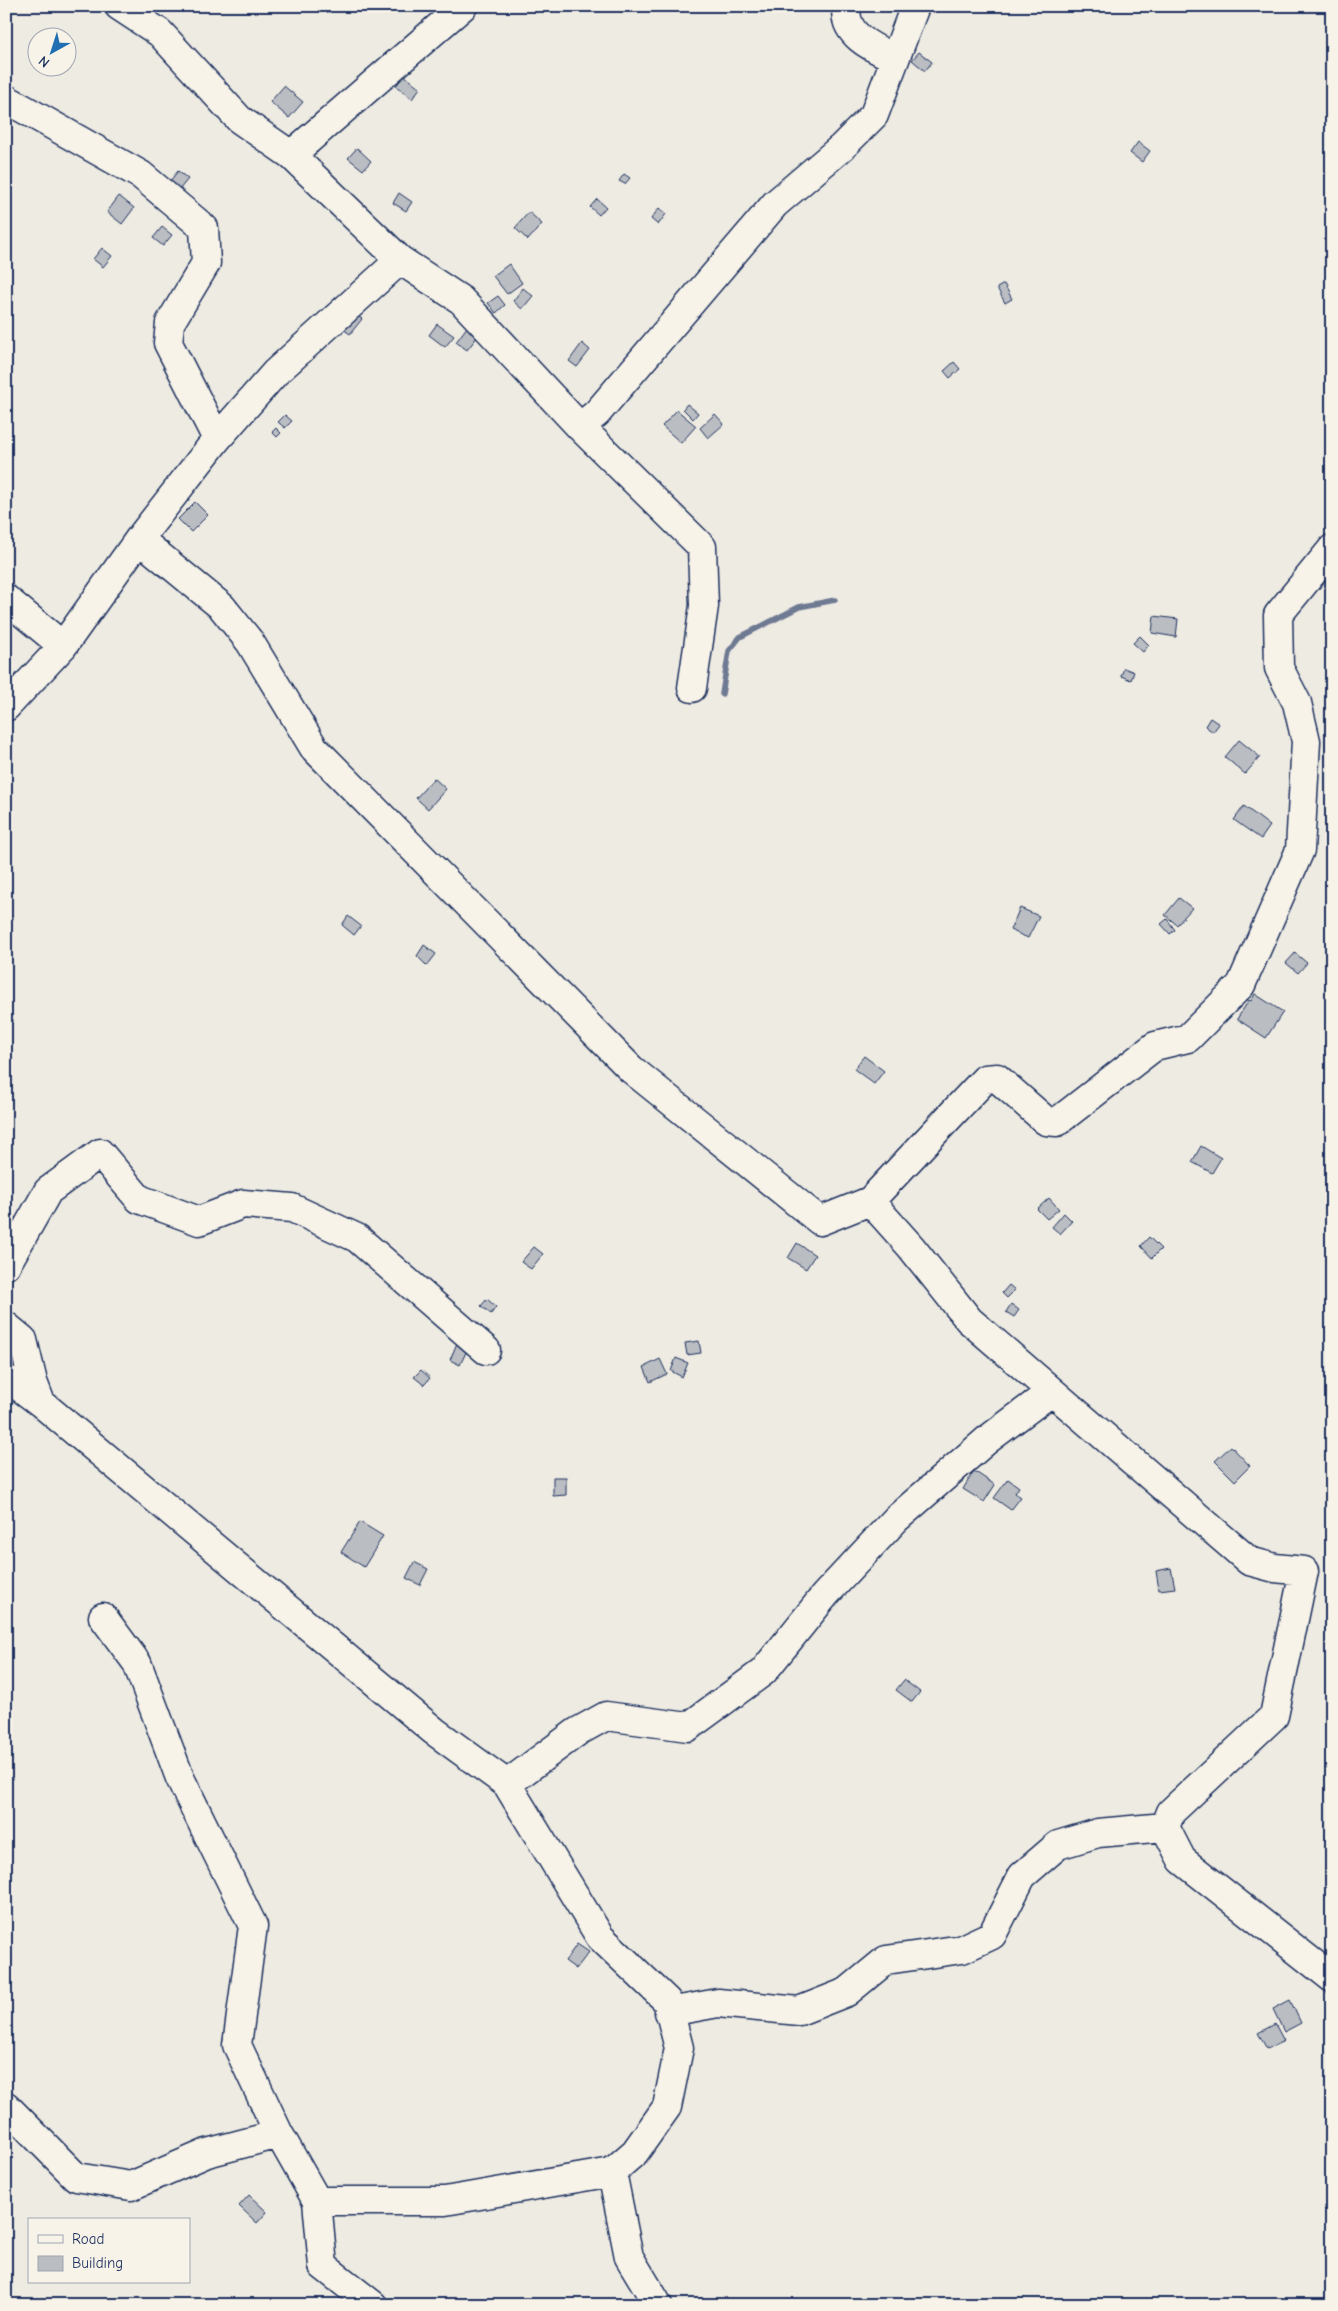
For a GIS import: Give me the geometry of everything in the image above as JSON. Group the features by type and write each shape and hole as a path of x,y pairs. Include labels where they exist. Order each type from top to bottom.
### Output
{"street":[{"path":"120,6 160,33 239,119 291,155 400,260 461,300 580,426 702,547 704,606 692,688"},
{"path":"291,155 463,6"},
{"path":"847,6 850,27 868,46 895,58"},
{"path":"580,426 597,413 775,204 842,147 874,115 915,6"},
{"path":"6,99 141,175 204,228 206,263 170,323 168,343 217,439"},
{"path":"6,707 63,646 139,538 217,439 275,374 400,260"},
{"path":"139,538 222,607 250,642 314,748 631,1069 820,1221 870,1201 985,1079 996,1078 1046,1121 1057,1122 1155,1046 1188,1038 1241,986 1300,850 1306,741 1297,702 1279,668 1278,615 1332,549"},
{"path":"6,599 63,646"},
{"path":"6,1265 48,1191 100,1153 139,1199 199,1221 243,1204 292,1208 357,1238 486,1350"},
{"path":"870,1201 912,1247 969,1320 1249,1561 1275,1568 1304,1571 1274,1716 1171,1812 1165,1827 1182,1860 1332,1978"},
{"path":"6,1326 23,1340 33,1382 41,1403"},
{"path":"6,1380 13,1382 41,1403 434,1731 507,1784 600,1937 667,2001 679,2048 667,2107 634,2152 612,2172 445,2201 317,2201"},
{"path":"507,1784 577,1732 606,1716 688,1727 763,1672 825,1595 896,1519 987,1440 1051,1392"},
{"path":"103,1616 137,1663 180,1778 254,1926 237,2045 280,2134 317,2201 323,2266 373,2305"},
{"path":"669,2012 718,2003 799,2011 847,1992 886,1960 962,1949 992,1935 1022,1876 1058,1845 1098,1833 1165,1827"},
{"path":"6,2106 76,2177 131,2186 207,2153 280,2134"},
{"path":"612,2172 630,2258 658,2305"}],"building":[{"path":"919,52 932,62 925,71 912,60"},
{"path":"404,75 420,88 412,99 396,86"},
{"path":"284,86 303,102 289,118 270,102"},
{"path":"1138,142 1150,151 1142,162 1130,153"},
{"path":"357,148 371,161 363,170 348,158"},
{"path":"178,171 188,179 179,190 169,182"},
{"path":"624,174 630,178 625,184 619,181"},
{"path":"399,193 412,202 406,211 393,203"},
{"path":"119,196 134,208 122,224 107,212"},
{"path":"597,199 606,207 599,215 590,207"},
{"path":"659,208 666,214 658,225 651,219"},
{"path":"529,212 542,224 528,240 515,228"},
{"path":"162,227 172,235 163,246 153,238"},
{"path":"102,248 112,256 103,267 93,259"},
{"path":"509,264 522,283 507,294 493,276"},
{"path":"1004,284 1012,299 1005,303 997,288"},
{"path":"523,288 533,296 522,309 513,301"},
{"path":"498,296 505,305 496,313 488,303"},
{"path":"355,314 362,319 350,334 343,329"},
{"path":"437,324 454,336 445,347 429,335"},
{"path":"467,327 478,336 467,350 456,342"},
{"path":"582,343 590,350 577,367 569,361"},
{"path":"954,362 960,369 950,378 944,371"},
{"path":"687,404 698,413 693,419 683,409"},
{"path":"677,410 696,426 681,443 662,426"},
{"path":"715,414 724,424 708,438 700,428"},
{"path":"285,415 292,421 285,428 278,422"},
{"path":"276,428 281,433 277,437 272,432"},
{"path":"195,502 208,515 191,532 178,519"},
{"path":"1154,616 1178,619 1176,637 1152,633"},
{"path":"1140,636 1149,645 1143,652 1133,643"},
{"path":"1124,668 1134,672 1131,680 1121,676"},
{"path":"1210,718 1219,724 1213,732 1205,726"},
{"path":"1239,740 1260,757 1245,774 1225,757"},
{"path":"434,778 446,789 428,809 416,798"},
{"path":"1244,806 1270,826 1261,839 1234,820"},
{"path":"1179,898 1192,908 1177,925 1165,915"},
{"path":"1020,908 1039,916 1028,938 1010,930"},
{"path":"348,916 361,926 354,935 342,925"},
{"path":"1167,919 1175,930 1170,934 1161,924"},
{"path":"424,945 436,954 427,966 417,956"},
{"path":"1295,953 1307,963 1298,973 1286,963"},
{"path":"1255,994 1283,1012 1266,1038 1237,1019"},
{"path":"864,1056 884,1071 874,1084 854,1069"},
{"path":"1201,1146 1221,1158 1212,1173 1192,1162"},
{"path":"1049,1198 1059,1209 1047,1219 1037,1209"},
{"path":"1064,1213 1072,1221 1060,1234 1052,1227"},
{"path":"1149,1237 1161,1249 1152,1258 1141,1246"},
{"path":"797,1243 815,1255 806,1269 788,1258"},
{"path":"534,1247 543,1254 531,1269 521,1262"},
{"path":"1009,1285 1015,1290 1007,1298 1002,1293"},
{"path":"487,1299 496,1307 491,1314 481,1306"},
{"path":"1011,1304 1019,1310 1014,1317 1006,1312"},
{"path":"699,1341 701,1353 687,1355 685,1343"},
{"path":"457,1343 468,1348 460,1365 450,1360"},
{"path":"676,1358 688,1363 682,1377 671,1371"},
{"path":"660,1359 667,1374 650,1382 644,1367"},
{"path":"421,1370 430,1378 424,1385 414,1377"},
{"path":"1231,1446 1250,1466 1235,1481 1215,1461"},
{"path":"974,1471 995,1485 984,1502 963,1489"},
{"path":"553,1477 566,1477 566,1495 553,1496"},
{"path":"1008,1479 1019,1487 1015,1493 1021,1497 1011,1510 994,1498"},
{"path":"360,1522 383,1536 364,1567 341,1552"},
{"path":"414,1562 428,1569 420,1585 406,1578"},
{"path":"1171,1568 1175,1588 1159,1590 1156,1571"},
{"path":"904,1680 920,1692 912,1702 896,1690"},
{"path":"577,1944 589,1952 576,1969 565,1961"},
{"path":"1290,2000 1301,2023 1284,2032 1273,2009"},
{"path":"1275,2024 1284,2041 1267,2049 1258,2033"},
{"path":"249,2195 267,2212 257,2223 239,2206"}],"waterway":[{"path":"722,694 729,651 740,637 799,607 835,600"}]}
